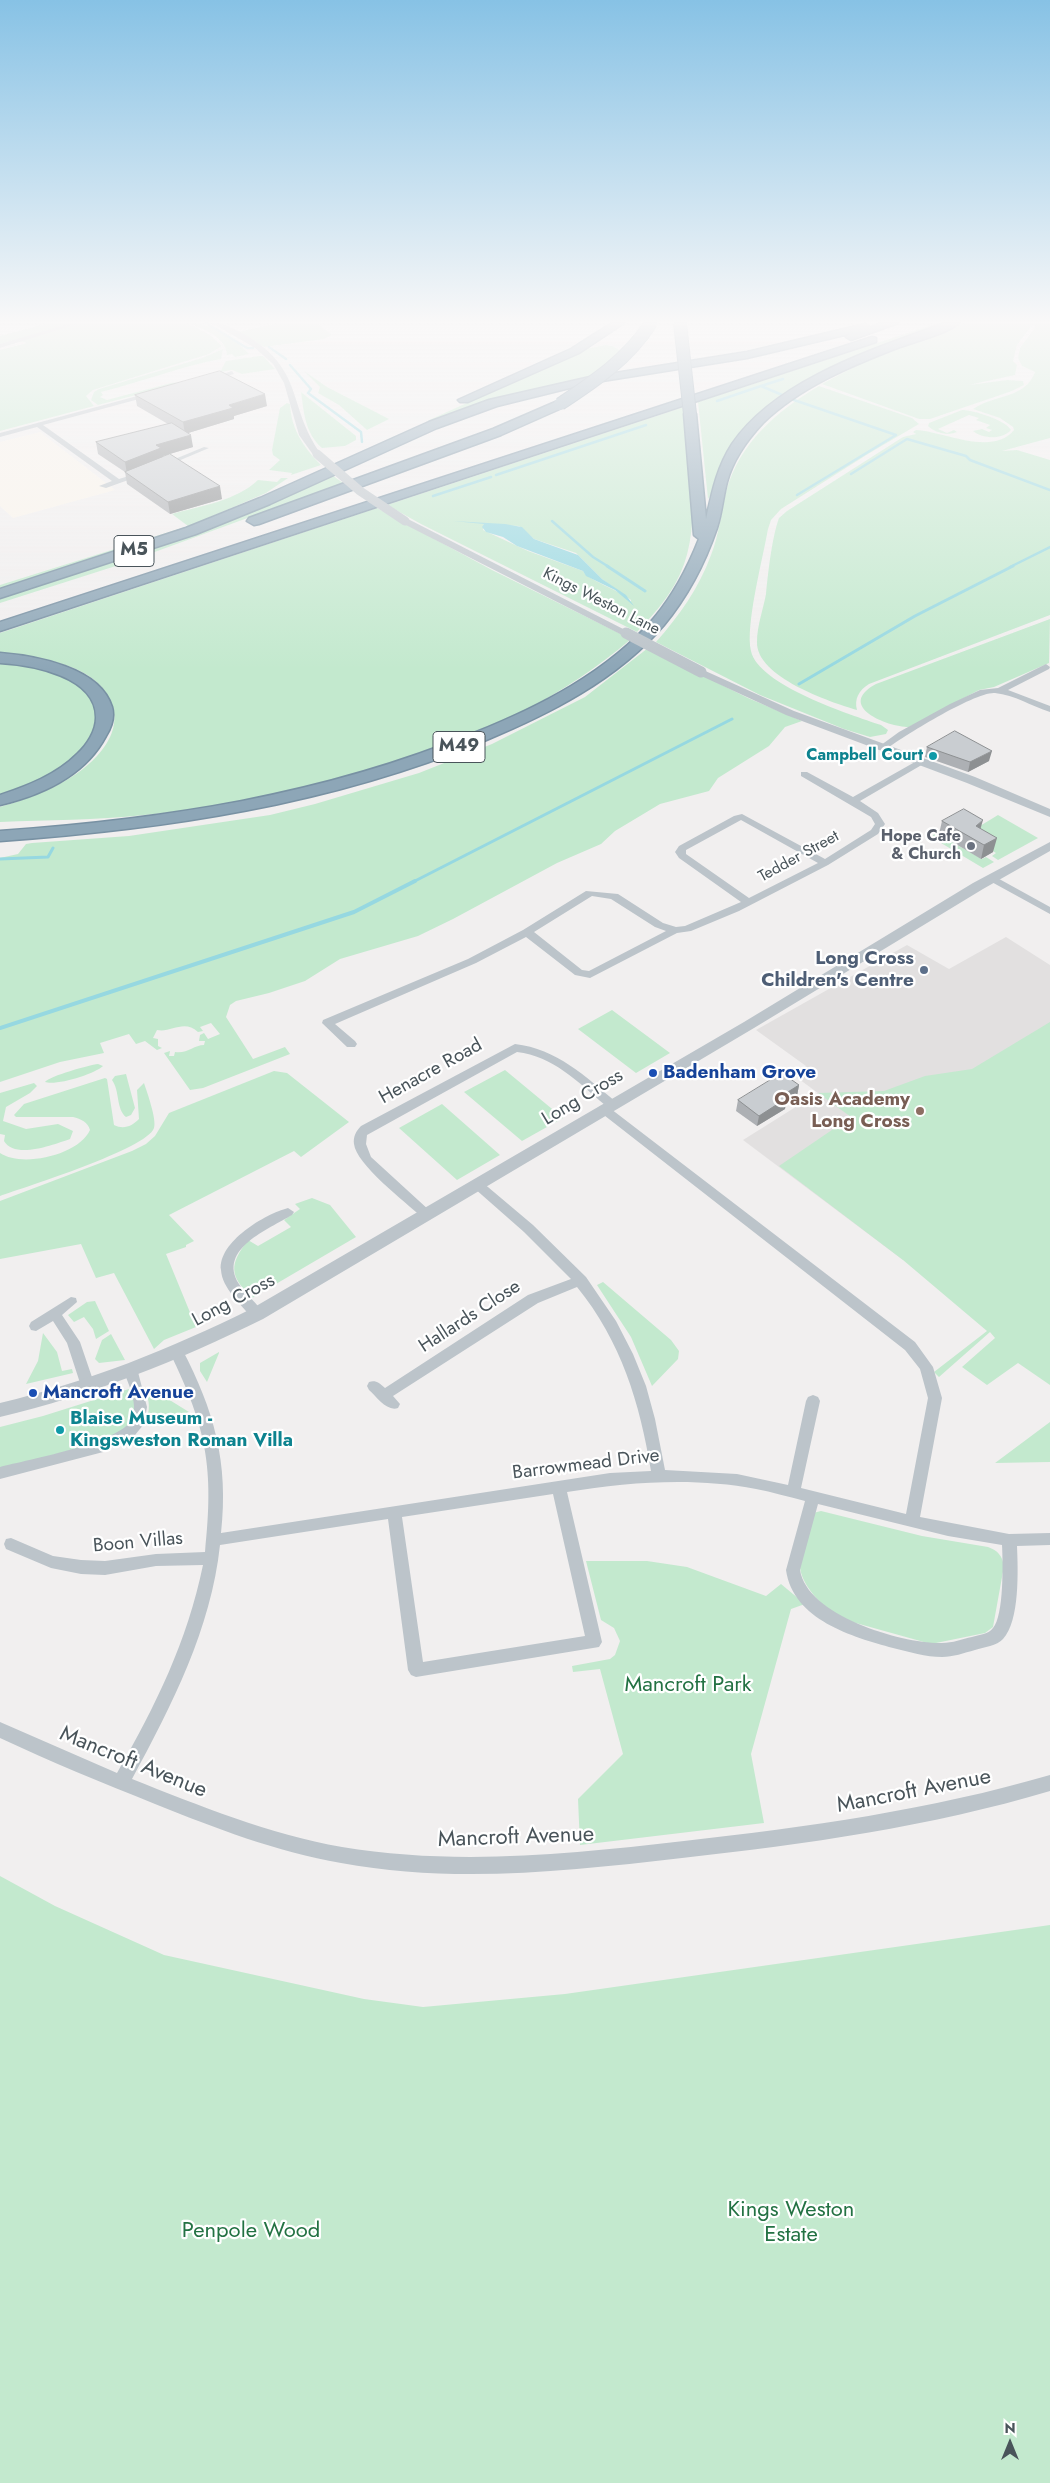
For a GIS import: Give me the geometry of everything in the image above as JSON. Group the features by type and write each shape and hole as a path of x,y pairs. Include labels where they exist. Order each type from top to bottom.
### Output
{"highway":[{"path":"265,501 384,439"},
{"name":"M5","path":"0,594 158,543 265,501 402,439"},
{"path":"164,554 478,439"},
{"name":"M5","path":"90,584 537,439"},
{"name":"M5","path":"0,627 572,439"},
{"name":"M49","path":"0,836 87,830 141,823 207,814 291,798 373,777 448,752 541,710 609,667 648,634 681,592 694,570 702,545 692,439"},
{"path":"702,545 710,526 723,474 733,453 744,439"},
{"path":"0,612 44,598"},
{"path":"0,658 45,664 78,677 98,696 102,704 104,719 102,729 92,748 71,768 46,783 0,800"},
{"path":"0,827 141,823"}],"street":[{"path":"58,439 117,481"},
{"name":"Kings Weston Lane","path":"304,439 317,454 360,491 405,521 701,672 790,713 922,761 1050,813"},
{"path":"103,486 206,448"},
{"path":"882,748 904,732 983,692 999,691 1046,668"},
{"path":"999,691 1050,709"},
{"path":"804,774 853,801 922,761"},
{"name":"Tedder Street","path":"527,932 579,973 590,975 675,930 688,929 748,902 825,863 875,832 879,827 880,821 876,815 853,801"},
{"path":"748,902 682,856 680,852 682,848 742,817 825,863"},
{"name":"Long Cross","path":"0,1410 88,1386 130,1372 177,1353 257,1314 478,1185 992,878 1050,846"},
{"path":"992,878 1050,911"},
{"path":"351,1044 327,1023 415,987 527,932 590,894 614,896 659,925 675,930"},
{"name":"Henacre Road","path":"426,1214 367,1160 361,1150 360,1142 360,1134 364,1129 515,1048 531,1048 547,1054 608,1107"},
{"path":"608,1107 910,1346 926,1367 935,1398 912,1522"},
{"path":"478,1185 549,1245 581,1280 599,1307 632,1366 646,1412 659,1475"},
{"path":"257,1314 233,1285 228,1275 230,1252 238,1241 288,1212"},
{"name":"Hallards Close","path":"384,1395 533,1298 581,1280"},
{"path":"36,1326 71,1302"},
{"path":"55,1314 73,1342 88,1386"},
{"path":"121,1782 175,1681 190,1646 205,1595 212,1558 216,1476 210,1435 202,1407 177,1353"},
{"path":"0,1473 107,1445 123,1438 139,1422 142,1412 142,1402 130,1372"},
{"path":"793,1492 813,1400"},
{"name":"Barrowmead Drive","path":"214,1540 610,1479 659,1475 723,1478 793,1492 948,1530 1009,1540 1050,1539"},
{"path":"394,1513 416,1670 594,1642 559,1487"},
{"path":"812,1497 795,1563 794,1580 826,1616 834,1621 861,1631 933,1650 947,1650 988,1639 999,1633 1004,1622 1011,1565 1009,1540"},
{"name":"Boon Villas","path":"11,1544 51,1562 81,1567 105,1568 156,1560 212,1558"},
{"name":"Mancroft Avenue","path":"0,1730 60,1758 182,1808 242,1829 312,1849 371,1859 443,1865 545,1863 812,1835 973,1806 1050,1783"}],"shaded area":[{"path":"13,439 49,439 115,490 13,518 0,506 0,442"},
{"name":"Oasis Academy Long Cross","path":"1006,937 1050,965 1050,1129 903,1260 743,1140 818,1093 792,1074 806,1066 756,1030 907,945 949,969"}],"green space":[{"path":"274,439 301,439 321,465 291,475 292,473 269,470 280,460 273,455"},
{"path":"314,439 356,439 345,446 322,448"},
{"path":"587,439 687,439 693,497 690,543 684,564 671,591 637,632 421,524 387,505","holes":["484,524 519,526 534,539 576,553 602,579 631,600 631,602 620,593 586,575 583,571 528,551 483,530"]},
{"path":"702,439 737,439 723,459 713,490 708,499"},
{"path":"754,439 894,439 781,509 771,520 755,592 750,625 751,651 757,664 770,676 807,697 881,725 888,730 886,734 870,737 844,729 760,695 656,642 688,601 701,579 714,547 726,492 732,474"},
{"path":"900,439 958,439 993,442 1002,439 1047,439 1002,451 1017,450 1050,460 1050,615 869,684 858,695 856,702 857,710 830,701 796,686 768,666 760,655 757,642 774,535 779,518"},
{"path":"332,475 343,483 122,564 0,603 0,597 183,538"},
{"path":"281,478 288,478 266,493 185,528 0,589 0,585 188,526 172,514 229,498 258,480 277,482"},
{"path":"377,508 492,570 631,639 580,678 524,711 464,739 402,763 337,782 208,807 144,815 0,822 0,807 52,788 87,766 105,746 113,728 114,715 106,693 96,681 66,665 32,657 0,654 0,633"},
{"path":"1050,619 1049,663 994,687 979,690 909,727 878,719 869,714 863,707 861,700 865,692 876,684"},
{"path":"648,648 748,698 802,721 785,727 769,746 718,778 709,791 660,804 615,831 601,844 557,863 453,919 418,936 340,959 305,981 269,993 236,1001 230,1005 226,1017 253,1059 285,1047 290,1054 203,1088 190,1090 164,1053 170,1051 169,1056 174,1056 175,1052 183,1052 204,1045 205,1041 199,1041 200,1035 204,1033 208,1039 220,1034 211,1023 200,1027 203,1031 198,1032 193,1028 183,1026 157,1030 153,1038 158,1039 158,1046 162,1048 157,1050 145,1041 136,1044 129,1034 100,1043 104,1053 60,1062 0,1082 0,858 18,854 26,844 32,843 129,836 270,815 315,804 419,773 492,744 585,697"},
{"path":"0,663 35,668 72,682 86,692 95,705 96,722 89,741 72,761 50,776 0,795"},
{"path":"998,815 1038,838 998,860 992,856 996,853 978,842 975,829"},
{"path":"936,833 982,859 986,857 994,862 983,868 931,837"},
{"path":"612,1010 670,1053 636,1073 578,1029"},
{"path":"1050,1022 1050,1385 1018,1363 987,1385 962,1367 995,1338 990,1332 939,1377 934,1372 987,1331 903,1260 779,1166 851,1117 818,1093 884,1091 925,1076 972,1069"},
{"path":"98,1064 103,1066 84,1076 66,1081 45,1082 62,1074"},
{"path":"505,1070 563,1118 522,1141 464,1092"},
{"path":"274,1071 287,1073 349,1122 301,1157 294,1151 169,1215 194,1241 186,1245 186,1247 166,1254 196,1327 164,1340 154,1349 114,1273 96,1278 81,1244 0,1259 0,1201 132,1151 146,1144 155,1136 169,1113"},
{"path":"126,1074 135,1108 131,1115 126,1117 121,1109 112,1080 115,1076"},
{"path":"105,1078 107,1079 114,1125 121,1127 134,1124 139,1119 137,1090 144,1083 155,1124 146,1137 84,1167 0,1196 0,1153 22,1159 49,1156 74,1146 84,1139 90,1130 84,1121 73,1117 16,1117 14,1115 24,1104"},
{"path":"34,1083 37,1086 30,1093 6,1107 3,1121 26,1129 58,1124 73,1131 70,1139 36,1149 26,1150 9,1147 4,1141 5,1135 0,1134 0,1093"},
{"path":"442,1104 500,1155 457,1180 399,1128"},
{"path":"312,1198 330,1205 356,1237 252,1298 244,1290 236,1276 234,1270 237,1256 248,1240 258,1246 291,1227 284,1220 300,1209 295,1204"},
{"path":"603,1282 671,1340 679,1351 678,1359 652,1386 631,1337 597,1285"},
{"path":"95,1301 109,1331 96,1339 93,1329 84,1317 74,1322 68,1315 87,1302"},
{"path":"43,1333 57,1352 62,1371 72,1369 73,1373 26,1384 38,1361"},
{"path":"111,1334 125,1360 99,1363 95,1359 102,1340"},
{"path":"219,1352 207,1382 200,1371 200,1363"},
{"path":"132,1388 138,1409 134,1422 113,1439 0,1469 0,1427 43,1416"},
{"path":"146,1393 168,1399 189,1412 144,1426 149,1410"},
{"path":"1050,1422 1050,1462 995,1463"},
{"path":"821,1511 922,1536 988,1547 994,1550 1001,1556 1004,1566 993,1627 985,1633 931,1644 845,1620 838,1616 811,1591 802,1576 800,1568 813,1513"},
{"name":"Mancroft Park","path":"586,1561 647,1561 687,1567 766,1596 781,1584 805,1604 791,1609 751,1754 764,1823 580,1845 578,1799 623,1754 600,1669 573,1672 572,1666 610,1659 615,1655 620,1641 614,1628 601,1620"},
{"name":"Penpole Wood","path":"0,1876 55,1906 164,1955 364,1999 423,2007 565,1994 1050,1925 1050,2483 0,2483"}],"water":[{"path":"453,521 505,524 522,527 534,539 578,555 602,579 626,595 634,606 615,590 586,576 583,571 517,546 503,537 486,532 482,527 484,524"}],"building":[{"path":"109,439 177,439 156,445 161,448 125,462 96,442"},
{"path":"170,454 220,486 168,502 125,472"},
{"path":"955,731 992,751 970,762 927,747"},
{"path":"964,809 983,820 976,826 997,838 984,845 942,821"},
{"path":"782,1073 799,1085 783,1095 787,1098 759,1116 738,1100"}],"waterway":[{"path":"496,475 604,439"},
{"path":"797,495 890,439"},
{"path":"851,474 907,439 966,456 970,460 1050,490"},
{"path":"433,496 491,477"},
{"path":"552,521 593,557 609,567"},
{"path":"1010,567 1050,547"},
{"path":"607,566 645,591"},
{"path":"799,684 915,616 1013,566"},
{"path":"413,882 732,719"},
{"path":"0,859 48,857 53,848"},
{"path":"0,1028 354,912 415,881"}],"place":[{"name":"Campbell Court","path":"933,756"},
{"name":"Hope Cafe & Church","path":"971,846"},
{"name":"Long Cross Children's Centre","path":"924,970"},
{"name":"Badenham Grove","path":"653,1073"},
{"name":"Oasis Academy Long Cross","path":"920,1111"},
{"name":"Mancroft Avenue","path":"33,1393"},
{"name":"Blaise Museum - Kingsweston Roman Villa","path":"60,1430"}],"park label":[{"name":"Kings Weston Estate","path":"791,2224"}]}
